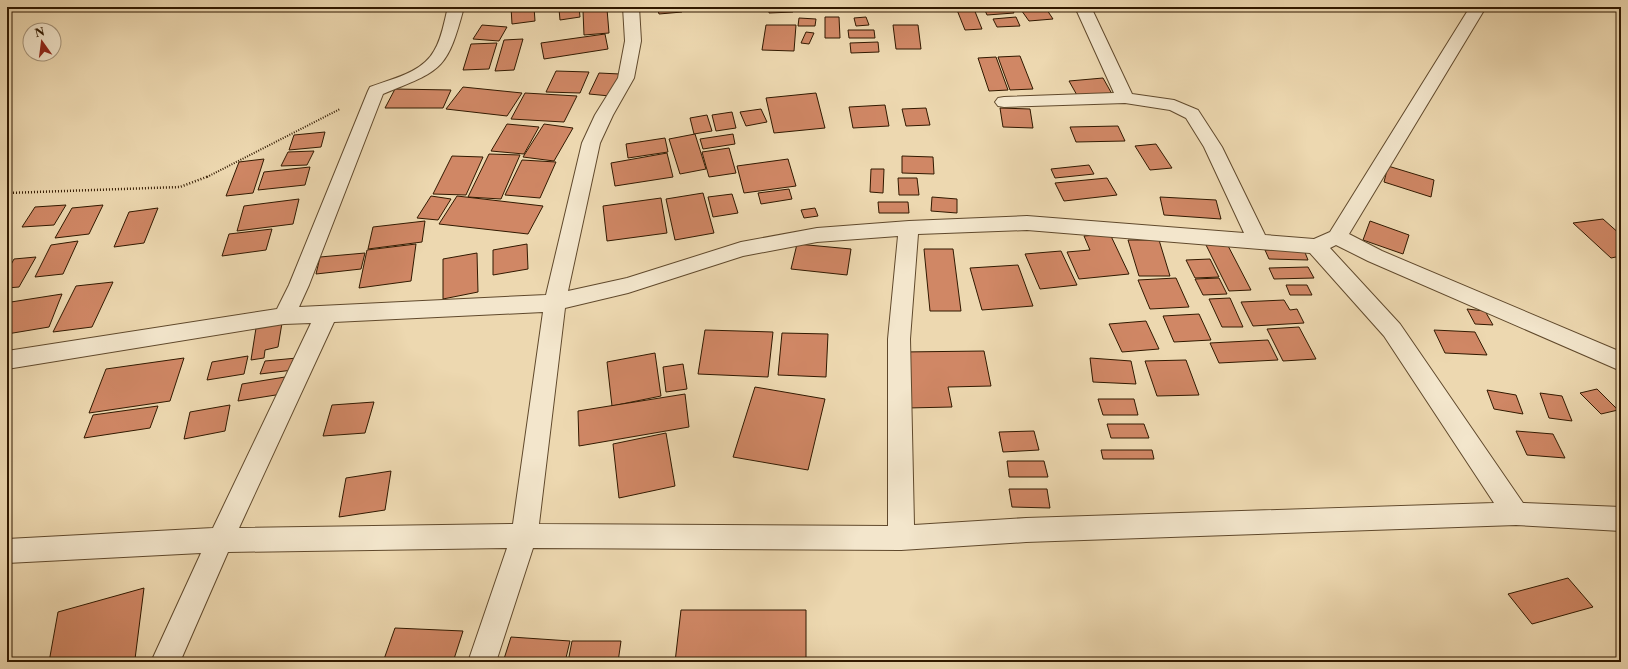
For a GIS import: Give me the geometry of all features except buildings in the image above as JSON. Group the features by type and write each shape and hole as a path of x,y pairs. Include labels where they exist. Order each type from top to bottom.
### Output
{"street":[{"path":"284,316 299,284 376,91 420,72 434,62 441,54 456,7"},
{"path":"482,662 524,536 555,302 591,143 604,115 626,78 633,41 631,7"},
{"path":"1083,7 1125,98"},
{"path":"7,360 284,316 532,305 555,302 628,285 741,249 817,235 909,228 1027,223 1316,246 1337,237 1478,7"},
{"path":"1004,102 1125,98 1174,105 1192,114 1213,147 1258,242"},
{"path":"901,538 899,339 909,228"},
{"path":"1337,237 1375,256 1621,362"},
{"path":"1316,246 1392,330 1516,514"},
{"path":"165,662 326,315"},
{"path":"7,551 221,540 524,536 901,538 1026,530 1516,514 1621,519"}],"path":[{"path":"7,193 180,187 202,180 376,91"}]}
